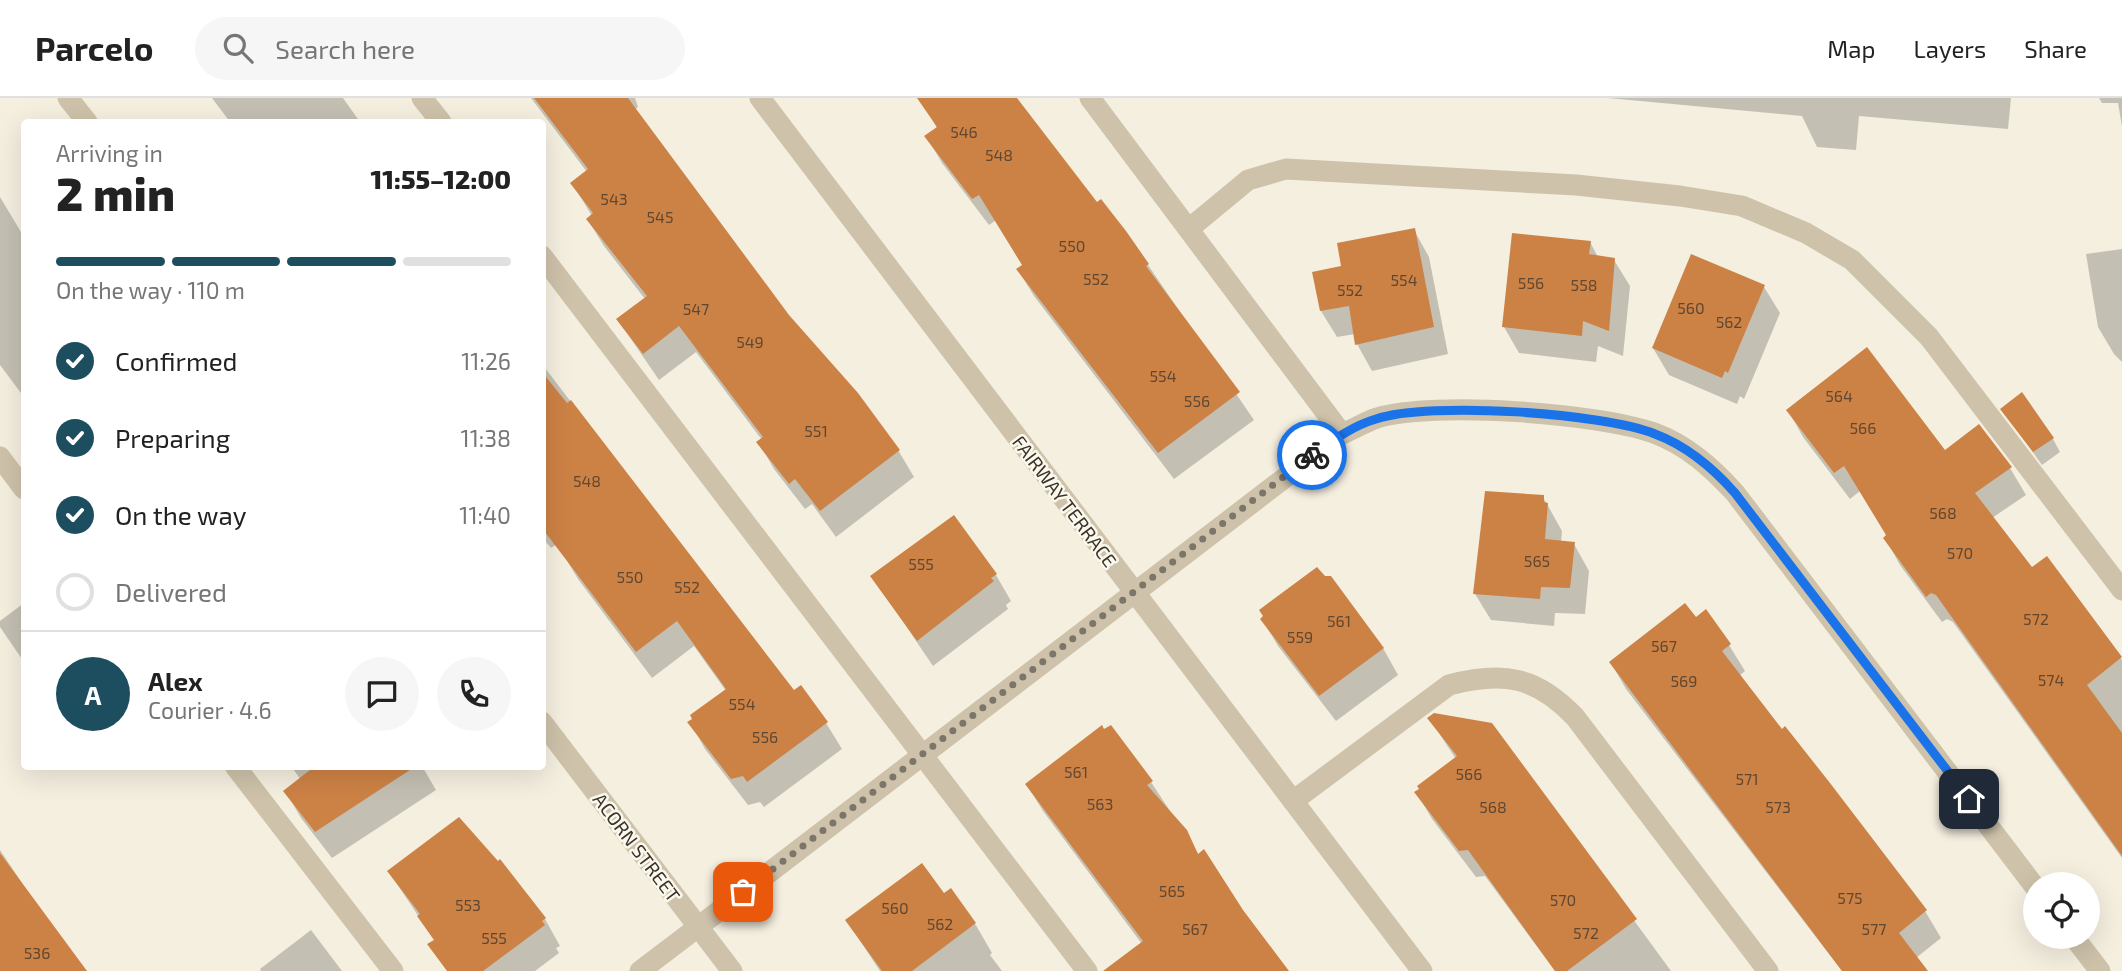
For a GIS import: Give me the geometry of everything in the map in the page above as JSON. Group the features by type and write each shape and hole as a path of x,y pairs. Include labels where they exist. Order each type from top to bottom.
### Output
{"street":[{"path":"68,98 85,119"},
{"path":"422,98 439,119"},
{"name":"FAIRWAY TERRACE","path":"760,98 1422,971"},
{"path":"1090,98 1342,433"},
{"path":"1190,228 1248,180 1286,169 1576,185 1680,196 1742,206 1771,216 1852,260 1929,337 2122,590"},
{"path":"546,262 1087,971"},
{"path":"640,971 1342,433 1377,418 1444,410 1581,418 1622,424 1655,434 1687,450 1714,470 1735,493 2024,872"},
{"path":"0,457 21,485"},
{"path":"1293,801 1449,685 1475,678 1502,676 1532,683 1557,698 1575,717 1769,971"},
{"name":"ACORN STREET","path":"546,727 732,971"},
{"path":"238,770 393,971"},
{"path":"2083,949 2099,971"}],"building":[{"path":"534,98 628,98 789,315 858,393 900,450 820,511 795,479 789,484 756,442 763,437 679,326 643,354 616,319 647,296 586,219 593,213 570,183 588,169"},
{"path":"917,98 1017,98 1097,202 1101,199 1126,231 1149,264 1146,266 1240,392 1158,453 1016,269 1022,265 979,195 972,199 924,136 937,127"},
{"path":"1415,228 1434,327 1355,345 1349,306 1320,311 1312,272 1341,266 1337,243"},
{"path":"1512,233 1591,241 1589,254 1615,258 1609,331 1583,321 1582,336 1502,327"},
{"path":"1691,254 1765,285 1728,373 1725,371 1722,378 1652,348"},
{"path":"1867,347 1945,450 1979,424 2012,467 1975,493 2032,567 2047,556 2122,657 2087,685 2122,733 2122,856 1936,595 1931,593 1926,597 1883,538 1886,535 1844,466 1834,473 1786,410"},
{"path":"546,377 567,403 571,400 794,690 801,685 828,722 747,782 743,776 731,779 687,722 692,719 690,715 726,689 677,621 636,652 546,533"},
{"path":"2022,392 2054,438 2033,452 2000,409"},
{"path":"1485,491 1544,495 1544,502 1548,503 1545,539 1575,542 1570,588 1541,587 1540,599 1473,594"},
{"path":"954,515 997,574 991,578 994,581 917,641 870,576"},
{"path":"1317,567 1325,576 1331,576 1384,648 1319,696 1260,619 1263,616 1259,610"},
{"path":"1685,603 1696,617 1706,609 1731,644 1722,651 1782,729 1785,726 1927,910 1899,933 1928,971 1842,971 1609,662"},
{"path":"1434,713 1492,723 1637,919 1567,971 1555,971 1468,850 1459,851 1414,792 1419,789 1417,786 1457,756 1427,718"},
{"path":"1102,725 1104,729 1111,725 1153,781 1147,785 1187,830 1198,854 1204,849 1243,910 1289,971 1103,971 1143,941 1025,784"},
{"path":"310,770 410,770 315,832 283,791"},
{"path":"459,817 498,861 500,859 546,918 542,921 545,925 483,971 447,971 427,944 434,940 417,916 420,914 387,871"},
{"path":"0,853 87,971 0,971"},
{"path":"922,863 944,893 951,888 976,923 912,971 882,971 845,920"}],"way so far":[{"path":"743,892 1312,455"}],"route":[{"path":"1312,455 1342,433 1377,418 1444,410 1581,418 1622,424 1655,434 1687,450 1714,470 1735,493 1969,799"}]}
